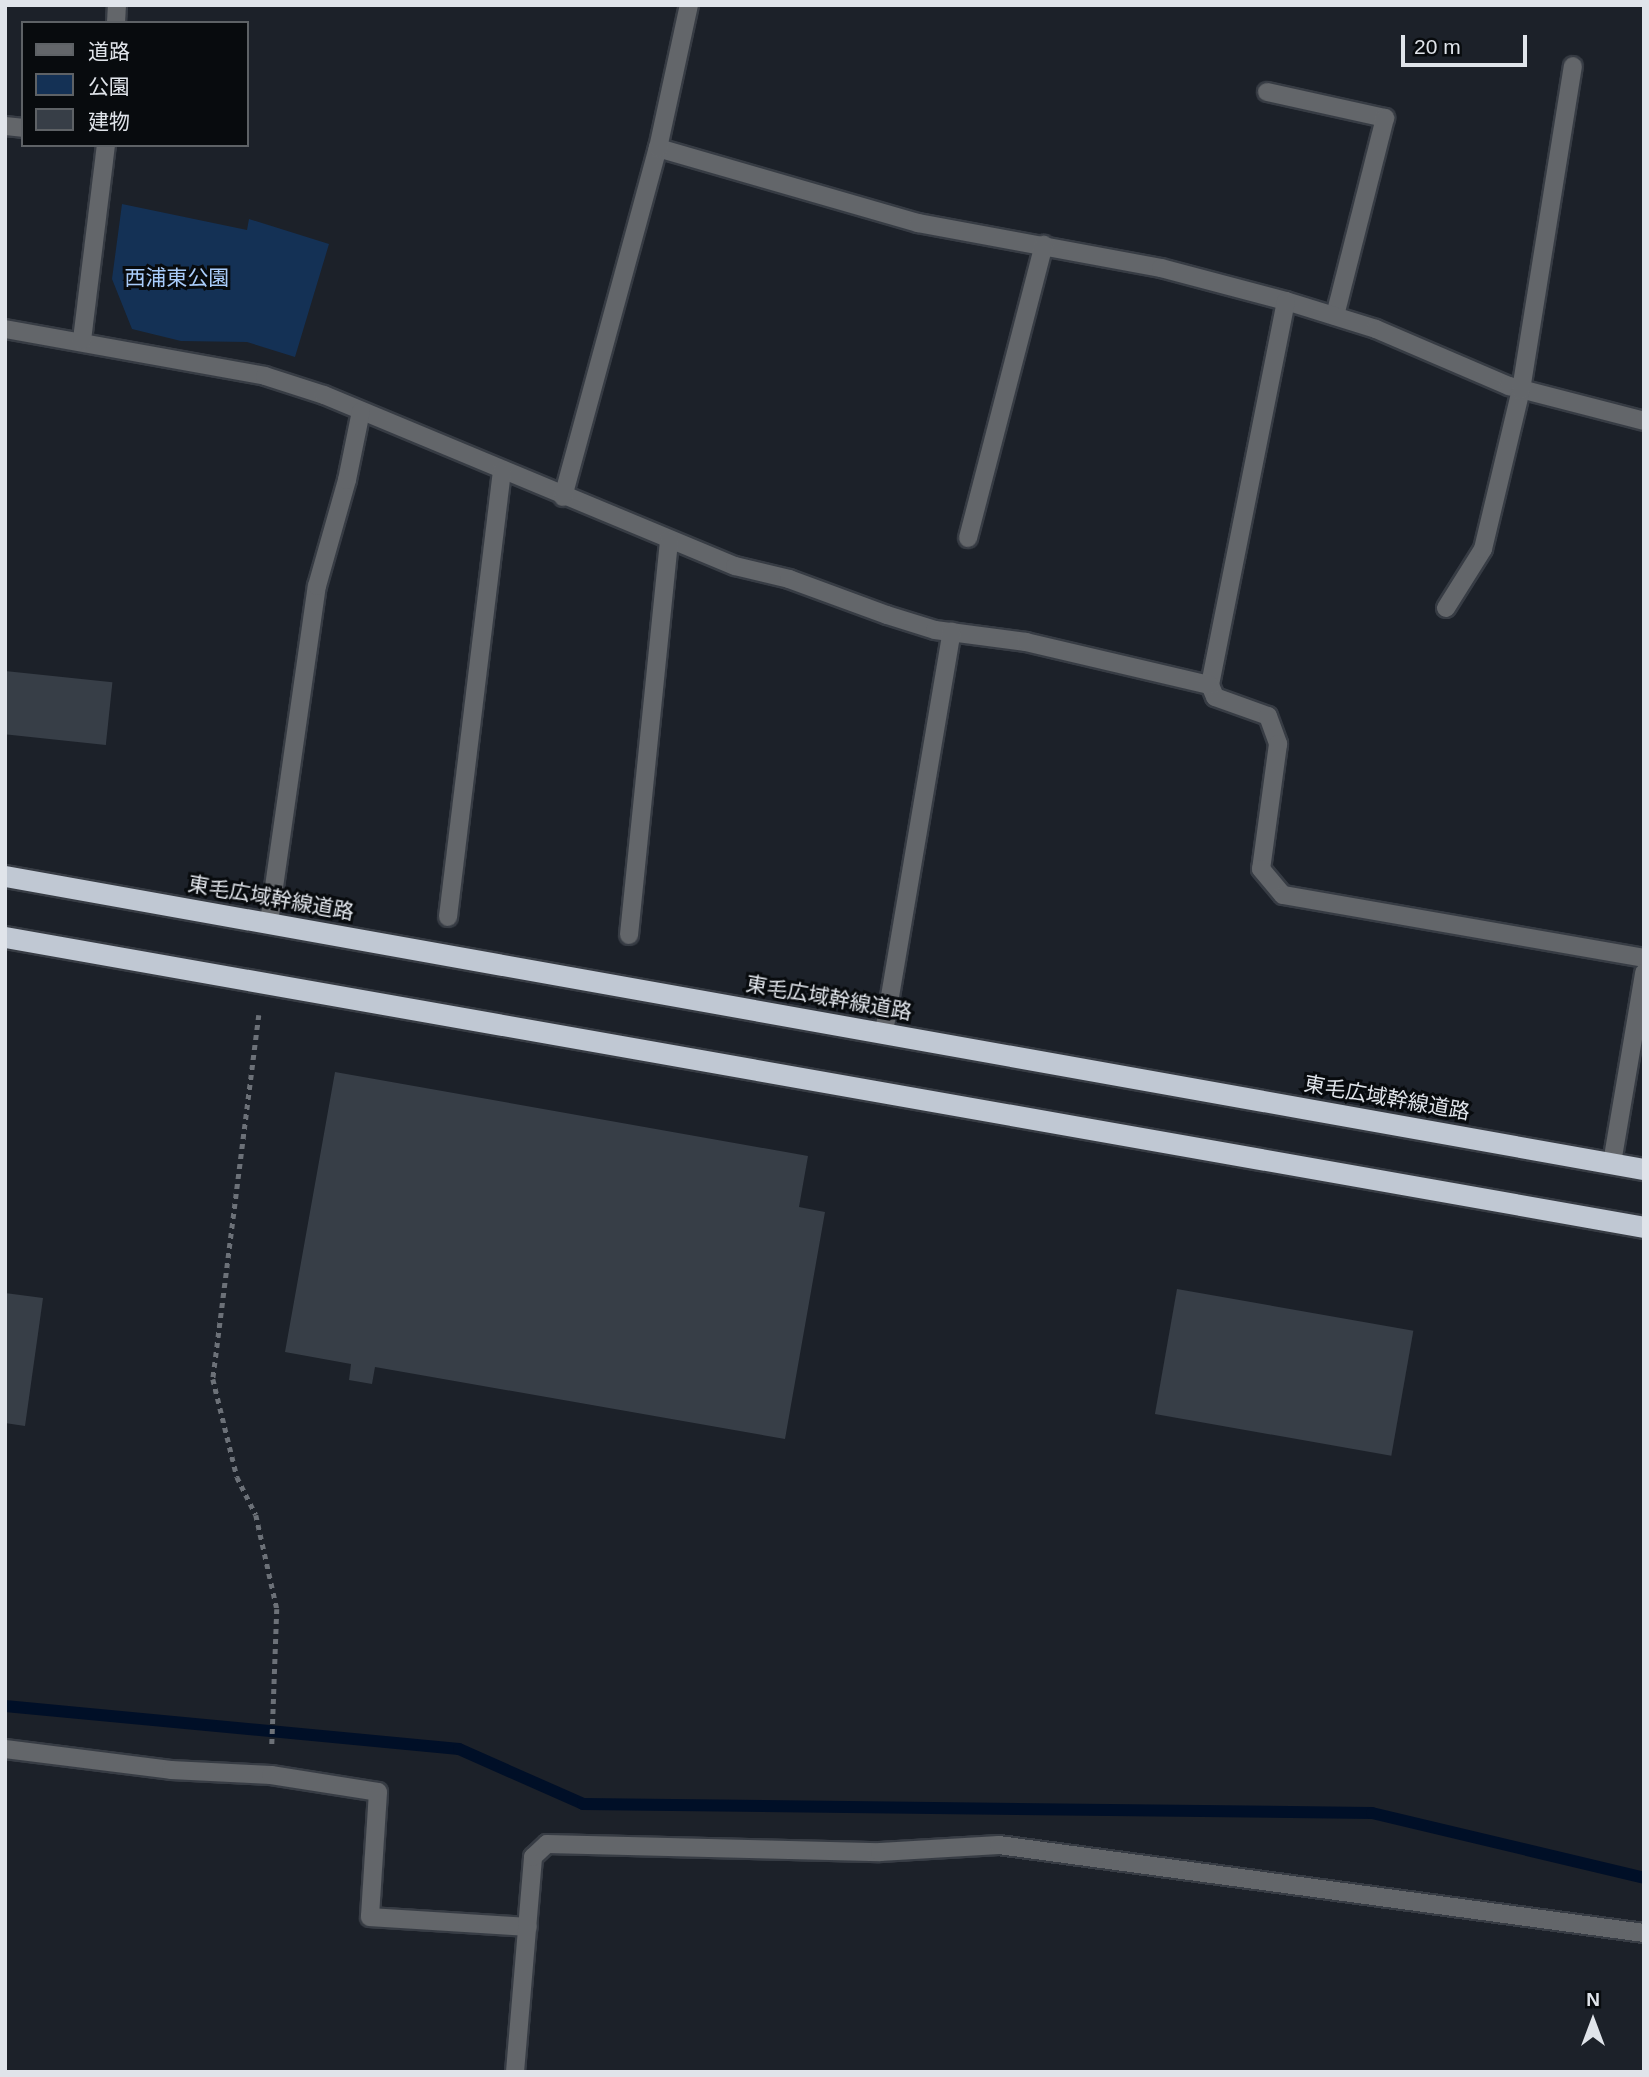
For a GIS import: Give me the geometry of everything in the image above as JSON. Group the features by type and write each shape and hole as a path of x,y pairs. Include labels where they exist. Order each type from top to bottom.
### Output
{"highway":[{"name":"東毛広域幹線道路","path":"5,876 1644,1169"},
{"path":"5,936 1644,1227"}],"street":[{"path":"563,497 658,148 689,5"},
{"path":"1446,608 1483,550 1521,390 1573,66"},
{"path":"1267,92 1385,118 1335,316"},
{"path":"82,340 106,147"},
{"path":"658,148 918,223 1161,268 1286,301 1376,329 1521,390 1644,421"},
{"path":"968,537 1044,245"},
{"path":"1286,301 1210,685 1215,697 1268,716 1278,744 1261,869 1283,895 1644,958"},
{"path":"5,329 82,340 265,376 360,411 669,540 887,615 952,632 1026,642 1210,685"},
{"path":"269,922 317,586 348,480 360,411"},
{"path":"448,917 502,470"},
{"path":"629,935 669,540"},
{"path":"884,1032 952,632"},
{"path":"1612,1163 1644,973"},
{"path":"5,1749 171,1770 271,1775 378,1792 370,1917 528,1927"},
{"path":"515,2072 533,1857 547,1844 880,1852 999,1845 1644,1933"}],"path":[{"path":"263,983 213,1379 237,1478 256,1515 276,1609 271,1775"}],"green space":[{"name":"西浦東公園","path":"122,204 247,230 249,219 329,244 295,357 247,342 181,341 132,329 112,279"}],"building":[{"path":"5,671 112,682 106,745 5,734"},
{"path":"335,1072 808,1156 799,1207 825,1212 785,1439 375,1367 372,1384 349,1380 351,1364 285,1352"},
{"path":"1177,1289 1413,1331 1391,1456 1155,1414"},
{"path":"5,1293 43,1298 25,1426 5,1423"}],"waterway":[{"path":"5,1706 459,1749 583,1804 1372,1813 1644,1878"}]}
